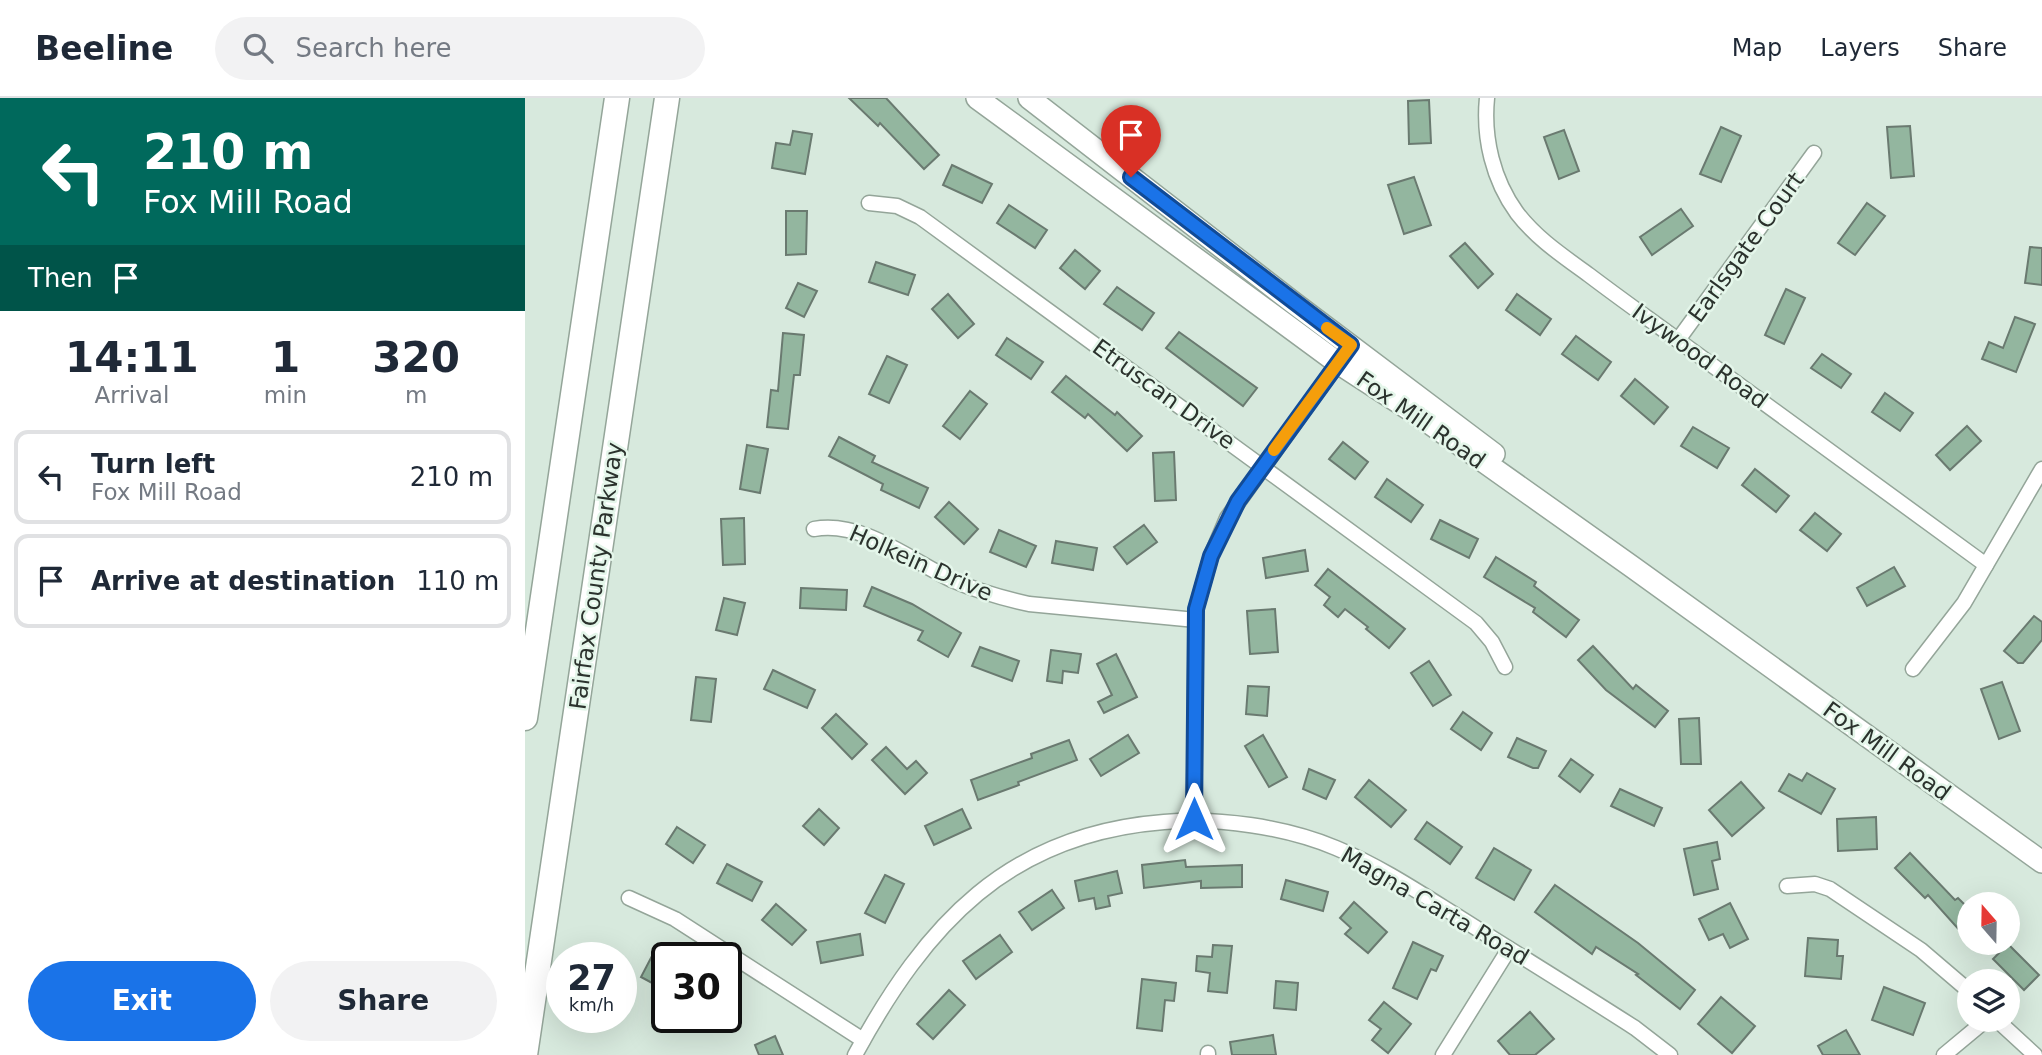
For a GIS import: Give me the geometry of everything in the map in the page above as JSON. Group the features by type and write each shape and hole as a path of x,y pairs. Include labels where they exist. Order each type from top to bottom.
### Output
{"highway":[{"name":"Fairfax County Parkway","path":"525,718 617,98"},
{"name":"Fairfax County Parkway","path":"526,1055 667,98"}],"main road":[{"name":"Fox Mill Road","path":"1029,98 1047,107 1428,402 1631,566"},
{"name":"Fox Mill Road","path":"986,101 1338,363 1417,415 1631,566 2042,862"}],"street":[{"name":"Ivywood Road","path":"1487,98 1487,139 1501,185 1515,210 1549,246 1986,565"},
{"name":"Earlsgate Court","path":"1678,340 1814,153"},
{"name":"Etruscan Drive","path":"869,202 897,206 920,216 1263,466 1476,623 1492,642 1505,667"},
{"path":"1194,819 1196,609 1204,575 1219,536 1238,501 1351,345"},
{"path":"1913,669 1948,626 2042,469"},
{"name":"Holkein Drive","path":"814,529 842,527 859,532 950,579 1002,598 1029,604 1196,620"},
{"name":"Magna Carta Road","path":"855,1055 884,1003 911,965 967,901 1003,874 1042,851 1086,834 1132,824 1194,819 1229,822 1301,836 1333,847 1393,877 1635,1028 1670,1055"},
{"path":"1787,886 1815,884 1830,889 1921,950 1957,981"},
{"path":"629,898 675,919 863,1040"},
{"path":"1443,1055 1509,949"},
{"path":"1944,1055 1972,1032"},
{"path":"2010,1032 2035,1055"}],"building":[{"path":"849,98 886,98 939,155 924,169 880,123 878,126"},
{"path":"1429,100 1431,143 1409,144 1408,101"},
{"path":"1910,126 1914,176 1891,178 1887,127"},
{"path":"1721,127 1741,136 1721,182 1700,174"},
{"path":"1564,130 1579,171 1559,179 1544,137"},
{"path":"793,131 812,134 805,174 772,168 776,143 790,145"},
{"path":"952,165 992,184 982,203 943,185"},
{"path":"1414,177 1431,225 1404,234 1388,185"},
{"path":"1867,203 1885,216 1855,255 1838,243"},
{"path":"1009,205 1047,230 1035,248 997,223"},
{"path":"1681,209 1693,226 1652,255 1640,237"},
{"path":"786,211 807,211 806,254 786,255"},
{"path":"1465,243 1493,274 1478,288 1450,256"},
{"path":"2030,247 2042,248 2042,285 2025,283"},
{"path":"1075,250 1100,271 1085,289 1060,268"},
{"path":"876,262 915,275 908,295 869,282"},
{"path":"798,283 817,291 804,317 786,308"},
{"path":"1117,287 1154,313 1142,330 1104,304"},
{"path":"1786,289 1805,298 1784,344 1765,335"},
{"path":"948,294 974,324 958,338 932,309"},
{"path":"1517,294 1551,319 1540,335 1506,310"},
{"path":"2015,317 2035,324 2016,372 1982,359 1989,342 2003,348"},
{"path":"1179,332 1257,388 1243,406 1166,348"},
{"path":"783,333 804,335 800,375 794,375 788,429 767,427 771,390 778,391"},
{"path":"1576,336 1611,362 1598,380 1562,354"},
{"path":"1007,338 1043,362 1031,379 996,355"},
{"path":"1822,354 1851,374 1841,388 1811,368"},
{"path":"887,356 907,365 889,403 869,394"},
{"path":"1066,376 1115,415 1117,412 1142,436 1127,451 1088,414 1085,418 1052,392"},
{"path":"1635,379 1668,407 1654,424 1621,396"},
{"path":"970,391 987,404 960,439 943,426"},
{"path":"1885,393 1913,413 1900,431 1872,412"},
{"path":"1967,426 1981,441 1950,470 1936,455"},
{"path":"1693,427 1729,448 1717,468 1681,446"},
{"path":"839,437 875,456 872,462 928,488 919,508 881,490 883,484 829,456"},
{"path":"1343,442 1368,462 1355,479 1329,459"},
{"path":"747,445 768,449 760,493 740,489"},
{"path":"1174,452 1176,500 1155,501 1153,453"},
{"path":"1755,469 1789,496 1776,512 1742,485"},
{"path":"1387,479 1423,505 1411,522 1375,497"},
{"path":"949,502 978,529 964,544 935,517"},
{"path":"1815,513 1841,534 1827,551 1800,530"},
{"path":"744,518 745,564 723,565 721,519"},
{"path":"1440,520 1478,539 1469,558 1431,539"},
{"path":"1144,525 1157,542 1127,564 1114,547"},
{"path":"999,530 1036,546 1026,567 990,552"},
{"path":"1056,541 1097,548 1093,570 1052,563"},
{"path":"1305,550 1308,571 1266,578 1263,558"},
{"path":"1496,557 1536,582 1534,586 1579,620 1566,637 1533,612 1535,608 1484,577"},
{"path":"1894,567 1905,586 1867,606 1857,588"},
{"path":"1328,569 1405,629 1389,648 1345,609 1338,617 1324,605 1330,597 1315,585"},
{"path":"872,587 912,604 961,633 948,657 918,640 923,631 864,606"},
{"path":"801,588 847,590 846,610 800,608"},
{"path":"724,598 745,603 737,635 716,630"},
{"path":"1275,609 1278,652 1250,654 1247,611"},
{"path":"2034,616 2042,622 2042,640 2023,663 2018,663 2004,651"},
{"path":"1593,646 1633,689 1636,685 1668,711 1655,727 1606,690 1578,660"},
{"path":"980,647 1019,661 1012,681 972,666"},
{"path":"1051,650 1081,654 1078,673 1063,671 1062,683 1047,681"},
{"path":"1116,654 1137,697 1104,713 1098,702 1112,695 1097,664"},
{"path":"1429,661 1451,695 1433,706 1411,673"},
{"path":"773,670 815,690 807,708 764,689"},
{"path":"696,677 716,679 711,722 691,720"},
{"path":"2002,682 2020,731 1999,739 1981,689"},
{"path":"1248,686 1269,687 1267,716 1246,714"},
{"path":"1463,712 1492,733 1481,750 1451,729"},
{"path":"836,714 867,744 852,759 822,728"},
{"path":"1699,718 1701,764 1681,764 1679,719"},
{"path":"1128,735 1139,753 1101,776 1090,759"},
{"path":"1263,735 1287,777 1269,787 1245,746"},
{"path":"1517,738 1546,751 1538,768 1508,757"},
{"path":"1069,740 1077,760 978,800 971,780 1032,758 1031,754"},
{"path":"886,747 907,769 916,761 927,773 905,794 872,760"},
{"path":"1571,759 1593,775 1580,792 1559,776"},
{"path":"1309,769 1335,780 1326,799 1303,789"},
{"path":"1807,773 1835,789 1821,814 1779,791 1789,774 1802,781"},
{"path":"1369,780 1406,810 1391,827 1355,797"},
{"path":"1741,782 1764,808 1732,836 1709,810"},
{"path":"1620,789 1662,808 1654,826 1611,806"},
{"path":"819,809 839,828 824,845 803,826"},
{"path":"962,809 971,828 934,845 925,826"},
{"path":"1876,817 1877,849 1838,851 1837,819"},
{"path":"1427,822 1462,847 1450,864 1415,839"},
{"path":"677,827 705,845 693,863 666,844"},
{"path":"1717,842 1720,859 1712,861 1718,889 1694,895 1684,849"},
{"path":"1494,848 1531,870 1514,900 1476,878"},
{"path":"1910,853 1955,900 1957,899 1957,928 1928,895 1925,898 1895,868"},
{"path":"1185,860 1186,867 1242,865 1242,887 1201,888 1201,881 1144,888 1142,865"},
{"path":"727,864 762,882 752,901 717,883"},
{"path":"1117,871 1122,893 1108,896 1110,906 1096,909 1094,898 1079,901 1075,881"},
{"path":"885,875 904,884 885,923 865,913"},
{"path":"1286,880 1328,892 1323,911 1281,899"},
{"path":"1555,885 1638,943 1695,990 1680,1009 1636,975 1638,974 1596,947 1592,954 1535,912"},
{"path":"1052,890 1064,908 1032,930 1019,912"},
{"path":"1354,902 1387,932 1368,953 1345,934 1351,928 1340,918"},
{"path":"1730,903 1748,939 1730,948 1723,934 1709,940 1699,919"},
{"path":"776,904 806,930 792,945 762,920"},
{"path":"860,934 863,955 821,963 817,942"},
{"path":"1000,935 1012,952 976,979 963,961"},
{"path":"1808,938 1838,940 1837,956 1843,956 1841,979 1805,976"},
{"path":"1413,942 1443,956 1436,971 1431,969 1417,999 1393,988"},
{"path":"1213,945 1232,946 1227,993 1208,991 1210,973 1196,971 1197,956 1212,957"},
{"path":"2019,955 2039,975 2024,990 2020,986 2020,969 2003,969 1993,959 1996,956"},
{"path":"651,958 651,982 641,977"},
{"path":"1142,979 1176,983 1174,1001 1165,1000 1162,1031 1137,1028"},
{"path":"1276,981 1298,983 1296,1010 1274,1008"},
{"path":"1884,987 1925,1003 1913,1035 1872,1020"},
{"path":"949,990 965,1005 933,1039 917,1024"},
{"path":"1721,997 1755,1026 1732,1053 1698,1024"},
{"path":"1384,1002 1411,1024 1388,1053 1372,1040 1381,1029 1369,1020"},
{"path":"1530,1012 1554,1039 1535,1055 1510,1055 1498,1041"},
{"path":"1846,1030 1860,1055 1823,1055 1818,1046"},
{"path":"1273,1035 1276,1055 1232,1055 1230,1042"},
{"path":"775,1036 783,1055 759,1055 755,1045"}],"slow traffic":[{"path":"1274,450 1351,345 1327,328"}],"route":[{"path":"1131,177 1351,345 1227,518 1204,575 1196,609 1194,819"}]}
